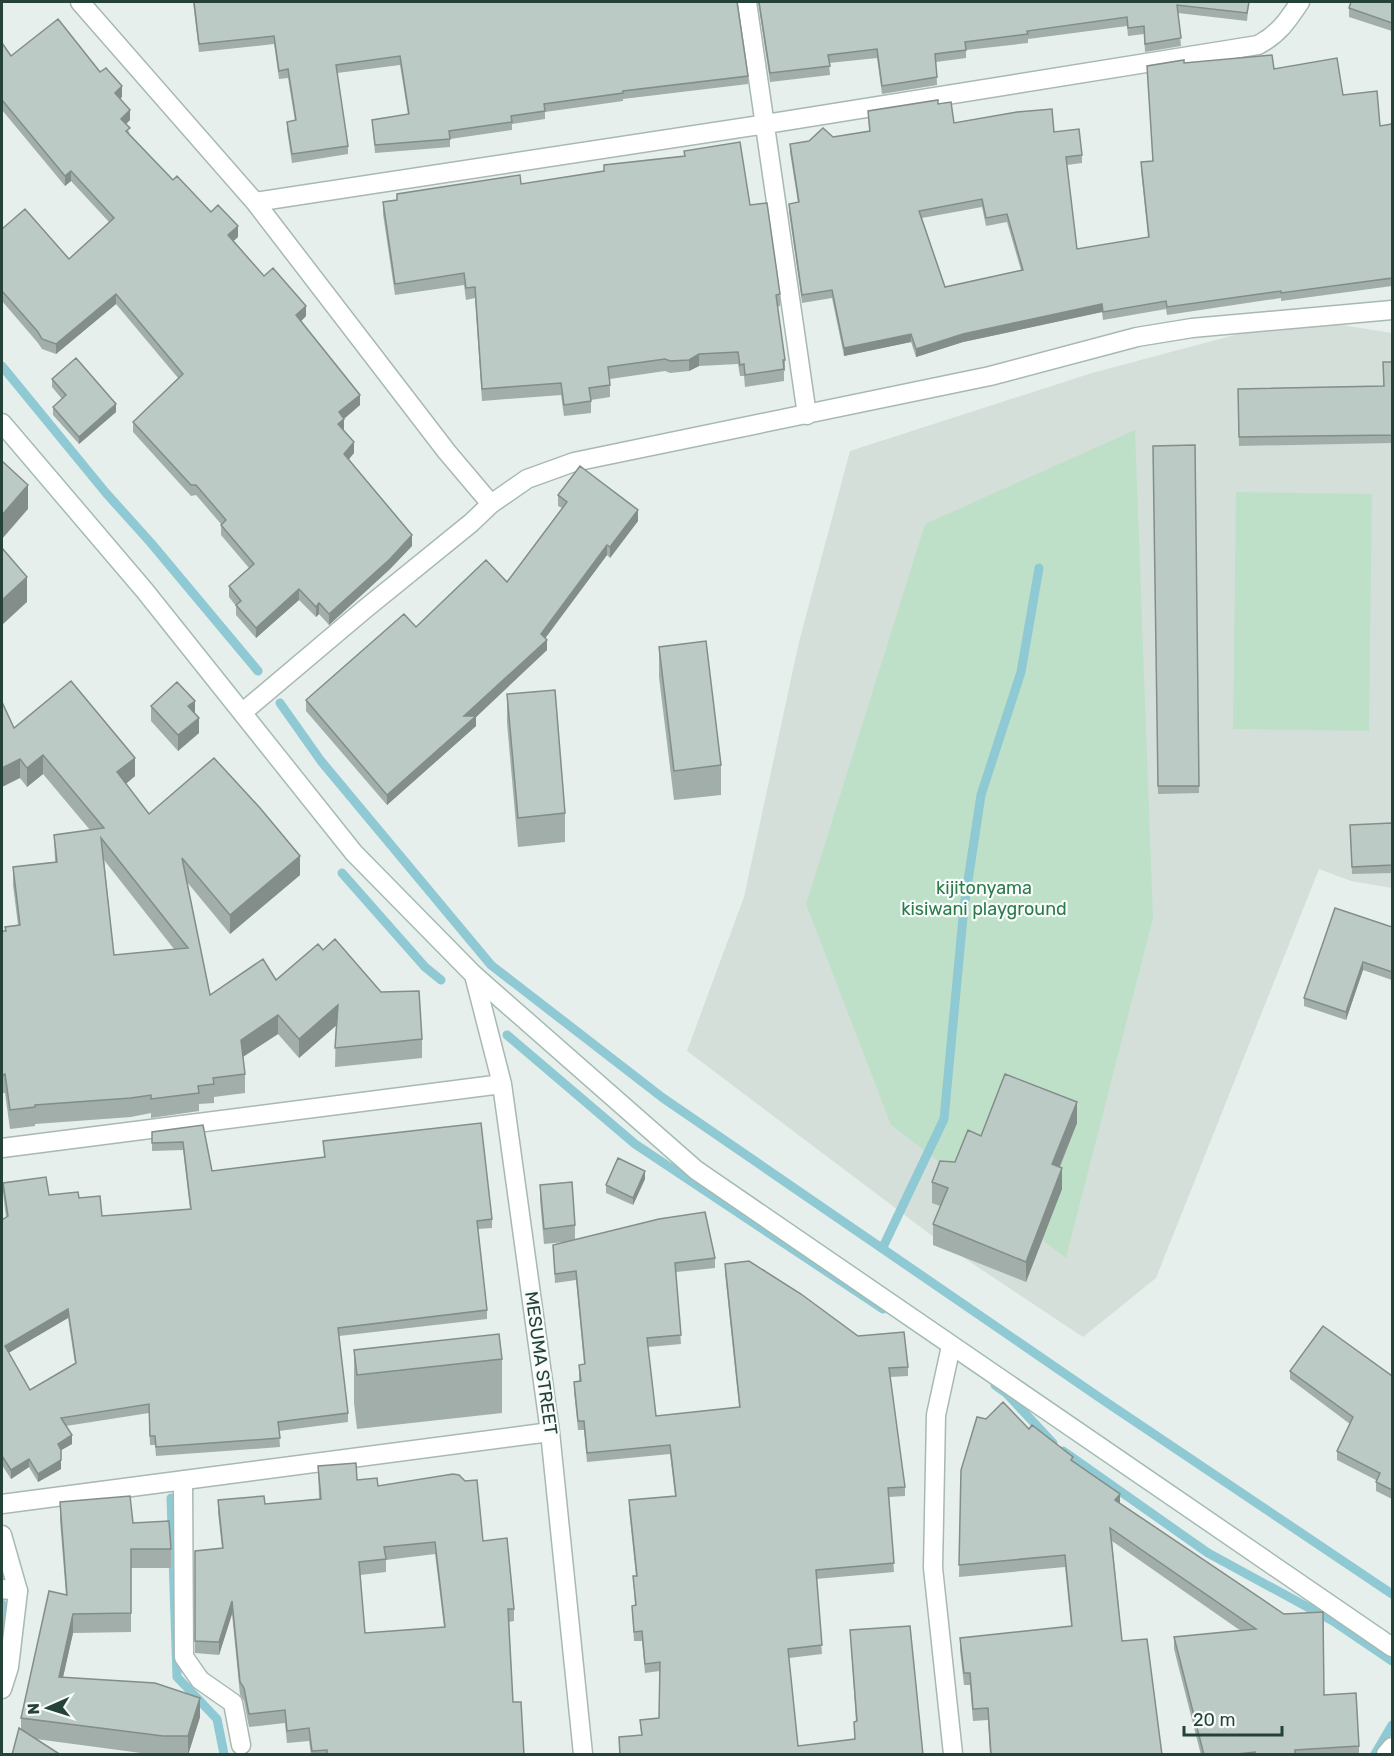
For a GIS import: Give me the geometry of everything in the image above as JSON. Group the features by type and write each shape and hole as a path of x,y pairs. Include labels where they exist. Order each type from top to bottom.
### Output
{"street":[{"path":"80,2 255,202 447,452 491,504"},
{"path":"747,2 807,416"},
{"path":"255,202 766,124 1258,45 1273,37 1284,26 1300,2"},
{"path":"243,712 365,609 464,530 491,504 527,479 574,462 635,448 807,416 990,376 1137,337 1192,328 1392,310"},
{"path":"2,423 145,591 354,853 474,975 696,1170 1392,1647"},
{"name":"MESUMA STREET","path":"474,975 502,1084 550,1432 583,1755"},
{"path":"2,1148 502,1084"},
{"path":"951,1346 936,1415 933,1568 953,1755"},
{"path":"2,1504 550,1432"},
{"path":"183,1480 184,1657 200,1680 233,1703 242,1745"},
{"path":"2,1535 10,1590 9,1667 2,1689"},
{"path":"1386,1755 1392,1747"}],"shaded area":[{"path":"1298,318 1392,333 1392,888 1351,881 1319,869 1156,1278 1083,1337 943,1244 687,1051 744,897 799,642 850,451 1092,373"}],"green space":[{"name":"kijitonyama kisiwani playground","path":"1135,430 1153,918 1066,1258 891,1125 806,904 925,524"},
{"path":"1236,492 1372,494 1369,731 1233,729"}],"building":[{"path":"194,2 737,2 748,76 623,91 623,93 544,104 545,111 511,116 512,122 449,131 450,139 375,145 372,120 409,114 400,56 336,65 348,146 292,154 287,122 296,120 288,69 279,71 274,36 199,44"},
{"path":"759,2 1249,2 1247,13 1177,5 1181,38 1145,44 1144,26 1128,28 1127,17 965,42 966,50 935,54 937,77 882,86 877,49 828,55 830,66 770,73"},
{"path":"1351,2 1392,2 1392,23 1349,8"},
{"path":"58,19 100,72 106,68 122,86 115,93 130,110 121,119 130,128 126,131 173,180 177,176 211,212 218,205 238,226 228,235 264,276 273,268 306,306 296,315 360,395 339,412 344,419 338,424 354,442 344,454 412,535 390,559 329,614 319,603 316,607 299,589 256,628 236,605 241,601 229,586 254,564 221,525 226,520 196,485 191,485 133,422 183,374 116,294 56,344 42,339 2,291 2,229 25,209 69,259 114,218 71,171 65,176 2,100 2,43 11,56"},
{"path":"1272,55 1274,69 1337,58 1343,95 1377,91 1380,126 1392,124 1392,278 1167,307 1166,301 1103,312 1102,304 963,334 916,349 911,334 844,348 832,290 802,295 789,204 799,202 790,144 809,141 823,128 833,137 870,131 868,111 938,100 938,104 951,102 954,123 1017,112 1052,109 1054,132 1079,129 1082,155 1066,157 1077,249 1149,237 1141,162 1153,161 1147,66 1184,60 1184,63","holes":["982,199 986,218 1007,214 1023,270 945,287 919,211"]},
{"path":"740,142 750,205 767,203 780,294 776,295 785,360 783,360 784,369 745,375 744,364 740,365 738,352 699,354 689,360 665,359 608,367 610,385 589,388 591,401 564,405 561,383 482,389 475,287 466,288 464,273 395,284 383,202 397,200 397,194 520,175 521,184 604,171 604,165 685,156 684,151"},
{"path":"76,358 116,404 79,437 53,407 66,395 52,379"},
{"path":"1383,362 1392,362 1392,435 1239,437 1238,389 1384,386"},
{"path":"1195,445 1199,786 1158,786 1153,446"},
{"path":"2,461 28,485 2,515"},
{"path":"580,466 638,510 610,547 607,545 541,634 547,640 464,716 476,716 387,795 306,700 404,614 416,627 486,560 507,582 567,502 558,495"},
{"path":"2,548 27,577 2,600"},
{"path":"706,641 721,765 674,771 659,647"},
{"path":"71,681 135,758 117,772 149,814 214,758 300,856 230,915 182,858 210,995 263,959 276,980 318,944 323,950 335,939 381,992 419,991 422,1039 335,1048 338,1005 299,1039 278,1015 241,1040 245,1074 213,1078 214,1084 198,1086 199,1093 151,1099 151,1095 35,1105 35,1107 10,1110 5,1074 2,1075 2,931 6,931 5,927 20,925 13,867 57,862 54,835 104,828 43,755 27,768 20,759 2,768 2,702 14,728","holes":["101,838 188,948 114,955"]},
{"path":"177,682 195,701 188,706 199,718 178,735 151,706"},
{"path":"555,690 565,813 518,818 507,694"},
{"path":"1392,823 1392,865 1352,867 1350,825"},
{"path":"1335,908 1392,927 1392,972 1363,962 1346,1012 1304,998"},
{"path":"1005,1074 1077,1102 1052,1164 1062,1168 1026,1262 933,1224 948,1188 932,1182 940,1161 955,1162 968,1130 981,1136"},
{"path":"481,1123 492,1219 477,1221 487,1310 338,1328 348,1413 278,1422 280,1438 156,1447 155,1436 150,1436 149,1404 61,1418 72,1435 58,1444 61,1450 61,1460 38,1474 29,1459 11,1470 2,1456 2,1220 8,1216 3,1183 46,1177 49,1195 78,1192 79,1198 100,1196 102,1216 191,1209 183,1142 152,1143 152,1132 203,1125 212,1171 325,1157 323,1141","holes":["68,1309 76,1363 30,1390 5,1346"]},
{"path":"618,1158 645,1171 633,1198 606,1185"},
{"path":"572,1182 575,1225 544,1229 540,1185"},
{"path":"705,1212 715,1258 675,1263 681,1335 647,1338 656,1416 740,1407 725,1264 749,1261 801,1294 858,1336 904,1332 908,1367 889,1368 905,1487 888,1488 894,1563 816,1570 822,1645 788,1649 798,1746 855,1739 854,1722 857,1721 850,1630 910,1626 923,1755 620,1755 619,1737 642,1735 640,1720 659,1718 660,1662 645,1664 642,1631 634,1632 632,1606 636,1605 633,1576 637,1576 629,1500 676,1496 670,1445 587,1453 584,1421 578,1421 574,1382 581,1381 579,1365 585,1364 576,1271 555,1274 553,1245 659,1219"},
{"path":"1323,1326 1392,1376 1392,1490 1376,1482 1380,1473 1337,1451 1353,1417 1290,1371"},
{"path":"499,1334 502,1359 357,1375 354,1350"},
{"path":"1003,1402 1029,1429 1032,1425 1073,1457 1071,1460 1120,1494 1115,1500 1284,1614 1323,1612 1324,1695 1356,1693 1359,1746 1295,1750 1295,1755 1255,1755 1255,1752 1204,1755 1174,1637 1256,1629 1110,1528 1122,1641 1147,1639 1162,1755 991,1755 988,1708 973,1709 970,1673 964,1673 960,1638 1072,1626 1065,1555 959,1565 961,1470 977,1417 986,1419"},
{"path":"356,1463 357,1480 377,1478 378,1486 453,1474 459,1475 465,1481 477,1480 483,1541 507,1538 514,1609 508,1609 513,1702 521,1702 524,1755 327,1755 327,1750 312,1751 309,1728 287,1731 285,1710 249,1714 244,1688 240,1682 232,1601 219,1642 195,1641 195,1551 223,1548 218,1500 264,1496 265,1504 321,1499 318,1466","holes":["435,1542 445,1627 365,1633 359,1562 386,1559 384,1547"]},
{"path":"130,1496 133,1523 169,1521 171,1549 131,1549 131,1613 73,1614 59,1677 155,1683 200,1698 188,1736 163,1736 21,1718 49,1591 67,1595 60,1502"},
{"path":"19,1728 61,1755 12,1755"}],"waterway":[{"path":"2,366 106,493 258,671"},
{"path":"883,1247 944,1119 964,907 981,795 1021,672 1039,568"},
{"path":"280,703 321,761 491,965 663,1098 1103,1400 1392,1594"},
{"path":"342,873 425,967 441,980"},
{"path":"507,1035 635,1144 883,1309"},
{"path":"995,1385 1006,1393 1053,1443"},
{"path":"1063,1451 1208,1553 1333,1621 1392,1661"},
{"path":"171,1498 177,1677 217,1719 224,1754"},
{"path":"2,1604 5,1644"},
{"path":"1375,1754 1392,1725"}]}
